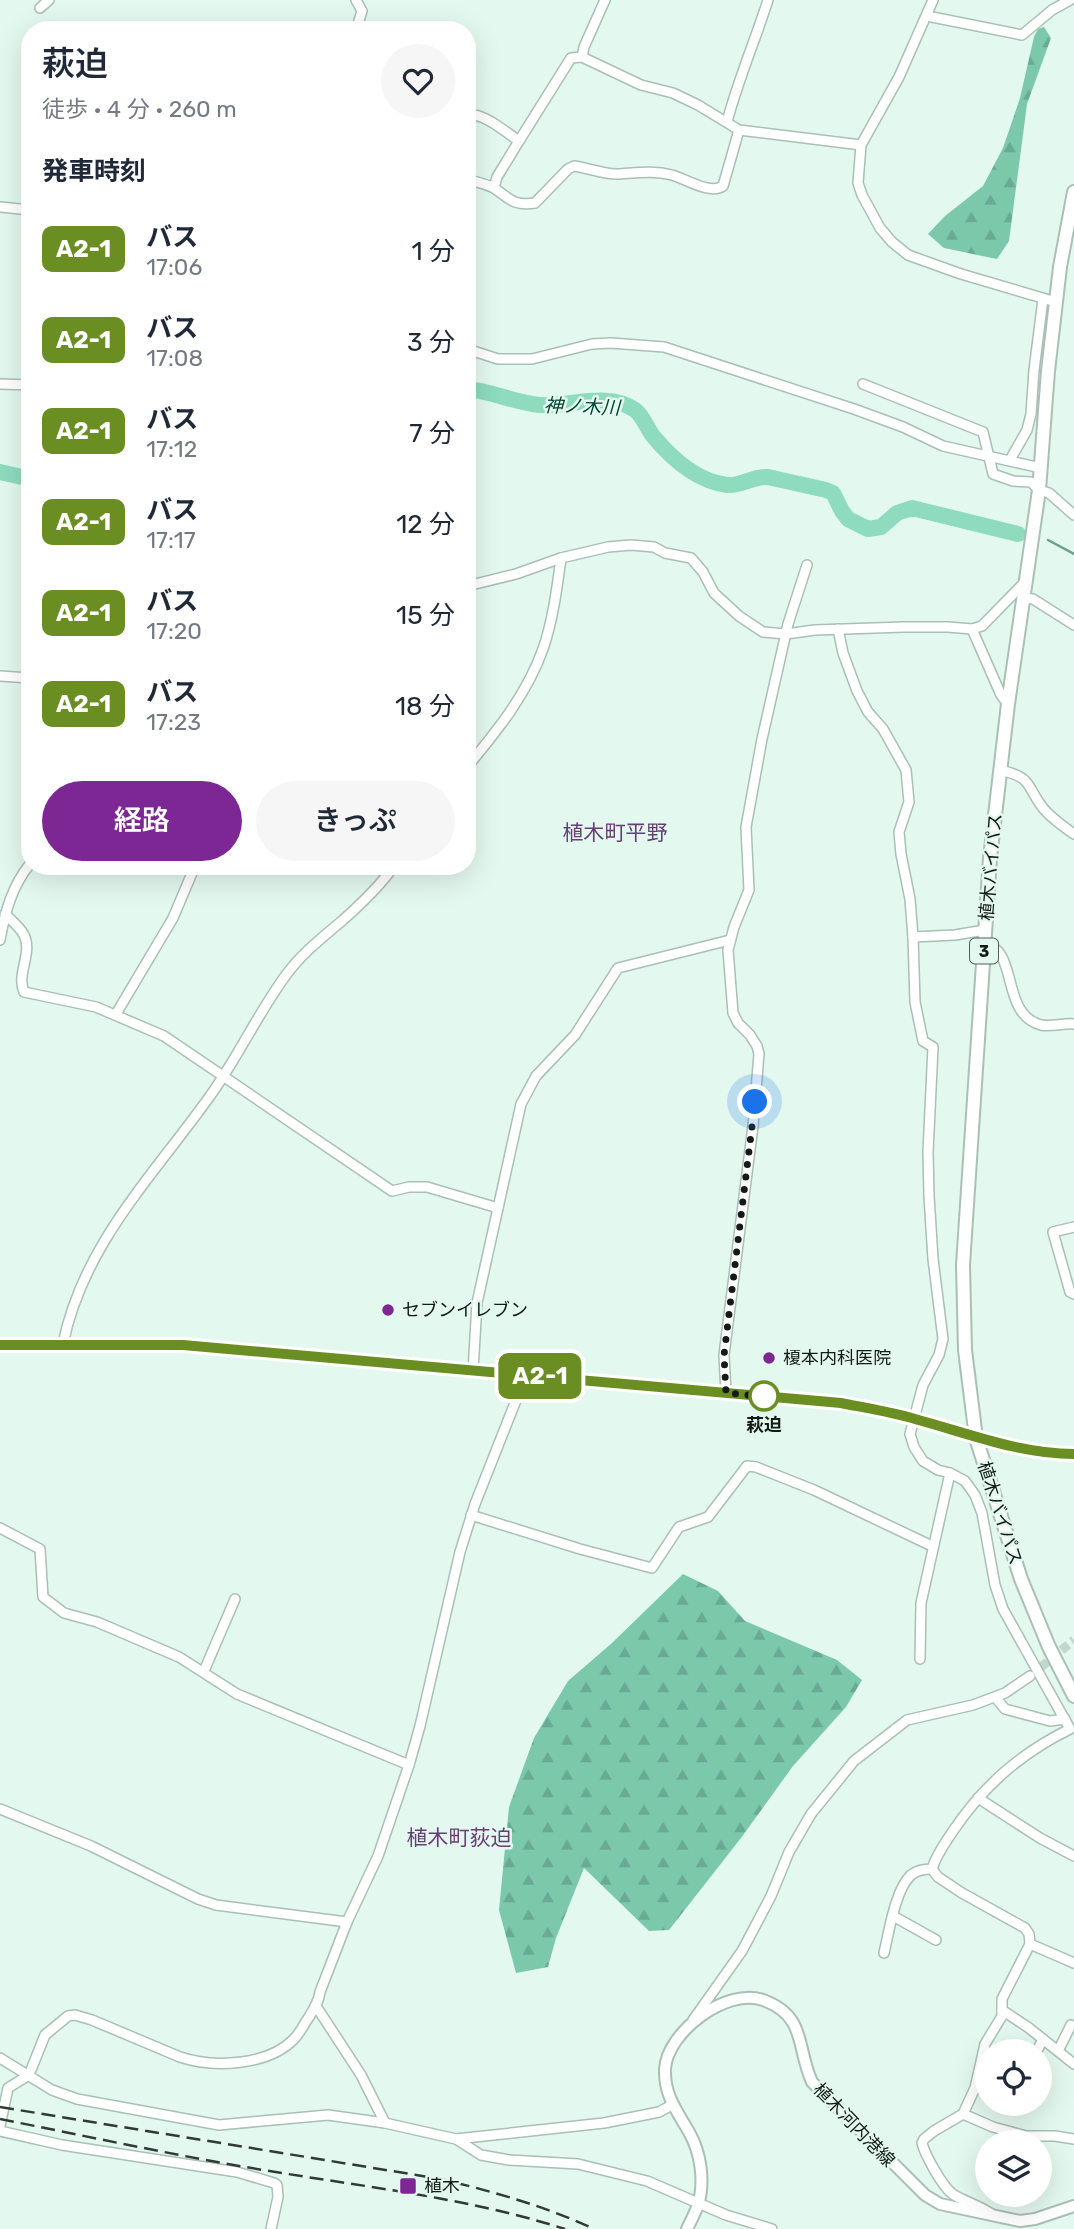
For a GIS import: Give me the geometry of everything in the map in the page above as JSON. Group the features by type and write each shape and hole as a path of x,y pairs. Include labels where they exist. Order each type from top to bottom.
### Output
{"highway":[{"name":"植木バイパス","path":"1074,192 1060,267 1049,300 1048,371 1040,490 1000,770 985,930 964,1265 964,1350 976,1438 1021,1579 1049,1647 1074,1696"}],"main road":[{"path":"0,1345 183,1345 841,1403 913,1418 976,1438 1024,1448 1074,1454"},
{"name":"植木河内港線","path":"687,2229 698,2204 701,2173 698,2152 691,2135 672,2105 666,2087 665,2066 692,2022 712,2008 741,1997 760,1998 790,2016 798,2032 804,2064 812,2081 925,2195 940,2204 1020,2221 1074,2206"}],"street":[{"path":"40,8 49,0"},
{"path":"356,0 362,10 359,21"},
{"path":"582,57 606,0"},
{"path":"727,122 748,51 768,0"},
{"path":"933,0 899,77 861,145 858,183 880,228 908,254 922,261 1049,300 1034,370 1031,414 1027,430 1010,460"},
{"path":"926,16 1022,35 1052,10 1070,0"},
{"path":"494,188 497,177 571,58 582,57 641,85 673,93 739,130 861,145"},
{"path":"476,115 519,141"},
{"path":"476,182 494,188 505,198 517,203 535,203 573,166 614,174 669,174 709,189 718,189 723,186 739,130"},
{"path":"0,207 21,208"},
{"path":"476,352 498,359 532,359 611,342 664,347 855,409 943,446 1041,468"},
{"path":"0,384 21,385"},
{"path":"863,384 983,432 993,474 1013,481 1031,482 1040,490 1049,493 1074,515"},
{"path":"476,584 608,547 654,547 665,553 691,558 703,572 714,593 739,616 763,632 786,634 838,629 972,629 982,626 1026,581"},
{"path":"476,756 515,706 539,660 556,600 561,558"},
{"path":"726,1393 724,1355 753,1126 759,1054 757,1046 733,1013 728,950 749,890 746,827 762,738 791,609 807,565"},
{"path":"1024,598 1033,599 1074,625"},
{"path":"838,629 843,653 857,691 906,770 909,802 899,832 910,899 915,1002 923,1041 933,1047 929,1196 933,1259 943,1339 939,1355 923,1385 910,1434 923,1461 965,1481 975,1495 982,1513 995,1585 1003,1609 1072,1733 1040,1744 1023,1755 978,1798 945,1843 932,1868 913,1873 907,1880 893,1916 884,1953"},
{"path":"972,629 1001,695 1008,704"},
{"path":"0,676 21,677"},
{"path":"1000,770 1016,774 1029,782 1045,811 1074,834"},
{"path":"0,940 5,914 22,875"},
{"path":"116,1014 173,918 191,875"},
{"path":"63,1344 69,1314 80,1287 104,1240 123,1211 223,1077 286,974 386,875"},
{"path":"5,914 26,937 20,984 24,992 70,1000 116,1014 164,1036 392,1191 427,1187 498,1208"},
{"path":"913,937 985,930"},
{"path":"473,1371 477,1303 521,1104 536,1076 575,1035 618,968 730,940"},
{"path":"985,944 994,946 1000,953 1023,1016 1044,1026 1074,1024"},
{"path":"1074,1227 1053,1232 1070,1292 1074,1294"},
{"path":"271,2229 278,2197 277,2185 274,2183 237,2172 62,2144 0,2129 8,2088 29,2075 45,2035 68,2016 75,2015 92,2020 193,2062 217,2064 254,2059 280,2050 293,2040 316,2006 347,1922 378,1856 420,1726 471,1515 526,1375"},
{"path":"471,1515 652,1568 678,1527 708,1517 747,1466 814,1490 932,1546"},
{"path":"920,1659 921,1603 950,1473"},
{"path":"0,1528 40,1549 43,1597 64,1614 97,1622 179,1657 237,1694 409,1765"},
{"path":"204,1671 235,1599"},
{"path":"692,2022 742,1951 771,1896 789,1852 811,1814 854,1761 907,1720 973,1705 1005,1693 1031,1676"},
{"path":"995,1697 1005,1709 1050,1721 1065,1719"},
{"path":"978,1798 1040,1838 1074,1856"},
{"path":"0,1809 92,1846 198,1899 216,1905 347,1922"},
{"path":"932,1868 938,1877 1025,1928 1029,1934 1030,1944 1002,1999 1002,2016 985,2045 975,2088 963,2114 924,2138 923,2147 951,2193 981,2206 995,2216"},
{"path":"893,1916 936,1940"},
{"path":"1030,1944 1074,1963"},
{"path":"316,2006 361,2075 385,2123"},
{"path":"1002,2010 1043,2039"},
{"path":"1058,2051 1071,2025"},
{"path":"1052,2046 1074,2064"},
{"path":"0,2058 52,2090 77,2098 219,2125 328,2115 385,2123 456,2139 604,2123 659,2112 672,2105"},
{"path":"963,2114 993,2127 1026,2136 1074,2139"},
{"path":"456,2139 481,2155 509,2161 578,2164 647,2181 726,2215 772,2229"}],"green space":[{"path":"1044,27 1051,38 1027,104 1009,241 997,259 944,248 928,234 945,216 983,186 1003,148 1020,98 1034,37 1038,29"},
{"path":"683,1574 718,1591 745,1621 837,1660 862,1680 846,1707 793,1766 669,1930 649,1931 584,1868 556,1938 548,1967 516,1973 499,1910 509,1807 534,1738 568,1681 612,1643"}],"waterway":[{"name":"神ノ木川","path":"476,390 540,405 589,401 625,404 638,413 668,453 695,474 727,485 768,477 826,490 833,493 848,519 868,529 881,527 897,513 912,508 1018,534"},
{"name":"神ノ木川","path":"0,472 21,477"},
{"path":"1048,540 1074,554"}],"tunnel":[{"path":"1030,1676 1074,1640"}],"railway":[{"path":"0,2107 441,2179 519,2200 594,2229"},
{"path":"0,2119 216,2162 462,2203 565,2229"}],"bus line":[{"name":"A2-1","path":"0,1345 183,1345 841,1403 913,1418 976,1438 1024,1448 1074,1454"}],"place":[{"name":"セブンイレブン","path":"388,1310"},
{"name":"榎本内科医院","path":"769,1358"},
{"name":"萩迫","path":"764,1396"},
{"name":"植木","path":"408,2186"}],"district":[{"name":"植木町平野","path":"615,833"},
{"name":"植木町荻迫","path":"459,1838"}],"route":[{"path":"755,1102 724,1355 726,1393 772,1397 764,1396"}]}
